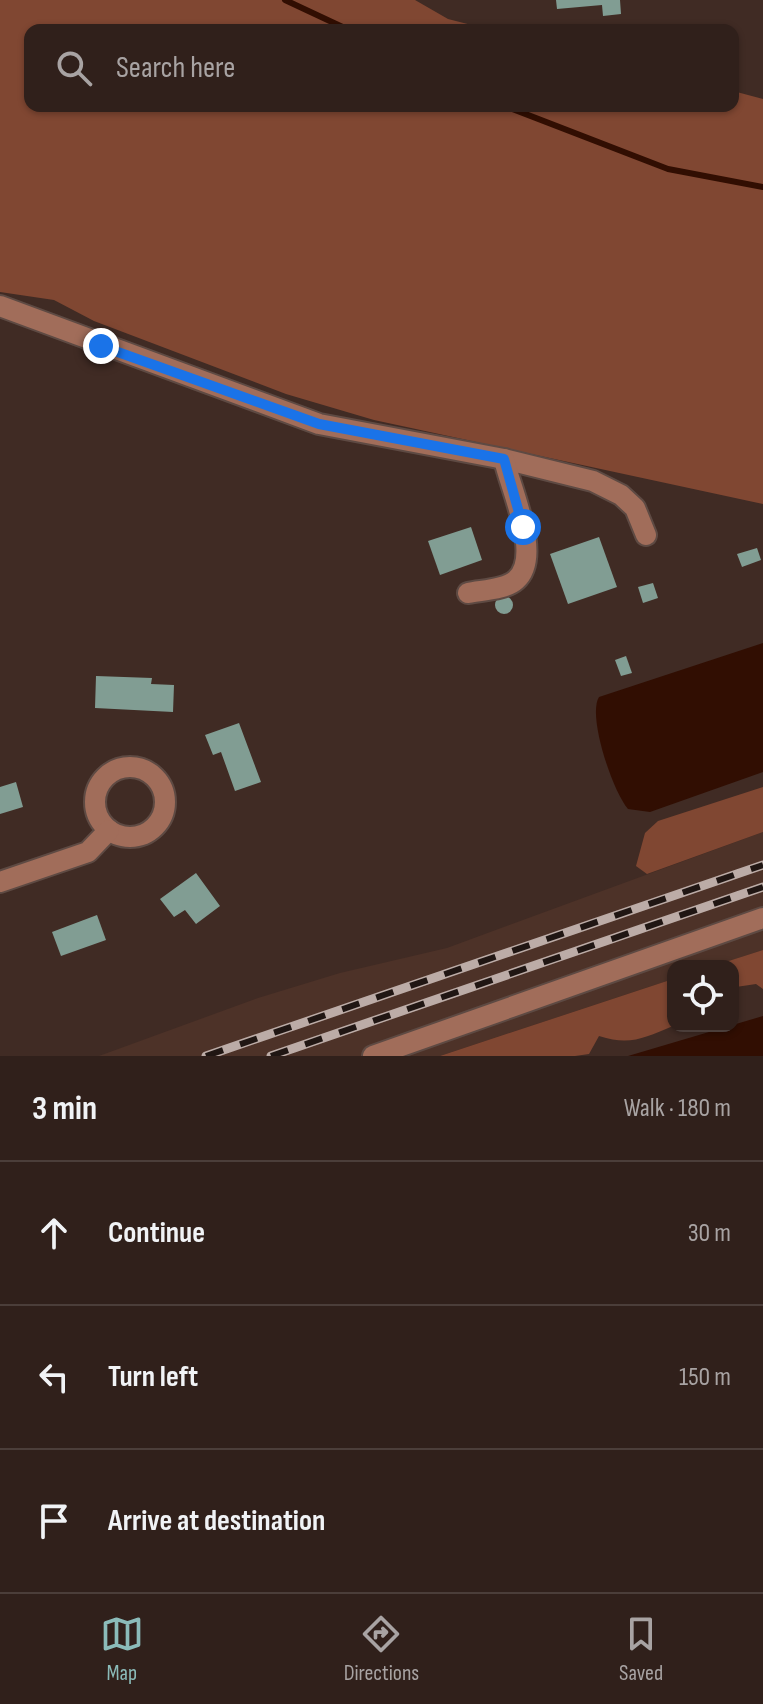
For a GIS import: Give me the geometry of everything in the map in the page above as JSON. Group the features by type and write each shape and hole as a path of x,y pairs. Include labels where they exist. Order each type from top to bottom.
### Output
{"street":[{"path":"0,306 319,424 573,474 607,487 635,508 646,535"},
{"path":"468,593 509,585 519,577 525,564 527,542 504,459"},
{"path":"0,882 88,852 109,830"},
{"path":"373,1056 763,918"}],"shaded area":[{"path":"0,0 415,0 448,19 468,24 24,24 24,112 739,112 739,93 763,99 763,504 374,420 286,394 94,321 54,300 0,292"},
{"path":"763,643 763,772 650,812 628,809 615,787 603,754 596,720 599,697"},
{"path":"763,787 763,832 647,874 636,866 645,833 658,821"},
{"path":"763,832 763,950 732,960 667,960 667,981 440,1056 99,1056 258,998 340,973 447,948"},
{"path":"763,950 763,989 756,984 739,987 739,960 732,960"},
{"path":"667,981 667,1028 645,1037 620,1040 599,1036 589,1054 575,1056 440,1056"},
{"path":"763,1016 763,1056 628,1056 709,1032 739,1032 739,1023"}],"building":[{"path":"556,0 620,0 621,14 603,16 602,5 557,9"},
{"path":"471,527 482,560 440,575 428,541"},
{"path":"599,537 617,587 568,604 550,554"},
{"path":"757,548 761,560 742,567 737,554"},
{"path":"653,583 658,598 643,603 638,587"},
{"path":"500,596 508,596 513,605 511,612 500,614 495,609 495,601"},
{"path":"626,656 632,673 621,676 615,660"},
{"path":"96,676 152,678 151,684 174,685 173,712 95,708"},
{"path":"239,723 261,782 235,791 221,752 213,755 205,735"},
{"path":"16,782 23,807 0,814 0,787"},
{"path":"196,873 220,906 196,924 185,910 174,917 160,899"},
{"path":"97,915 106,940 61,956 52,932"}],"waterway":[{"path":"285,0 336,24"},
{"path":"521,112 668,169 763,187"}],"railway":[{"path":"206,1056 763,865"},
{"path":"271,1056 763,887"}],"route":[{"path":"101,346 319,424 504,459 523,527"}]}
